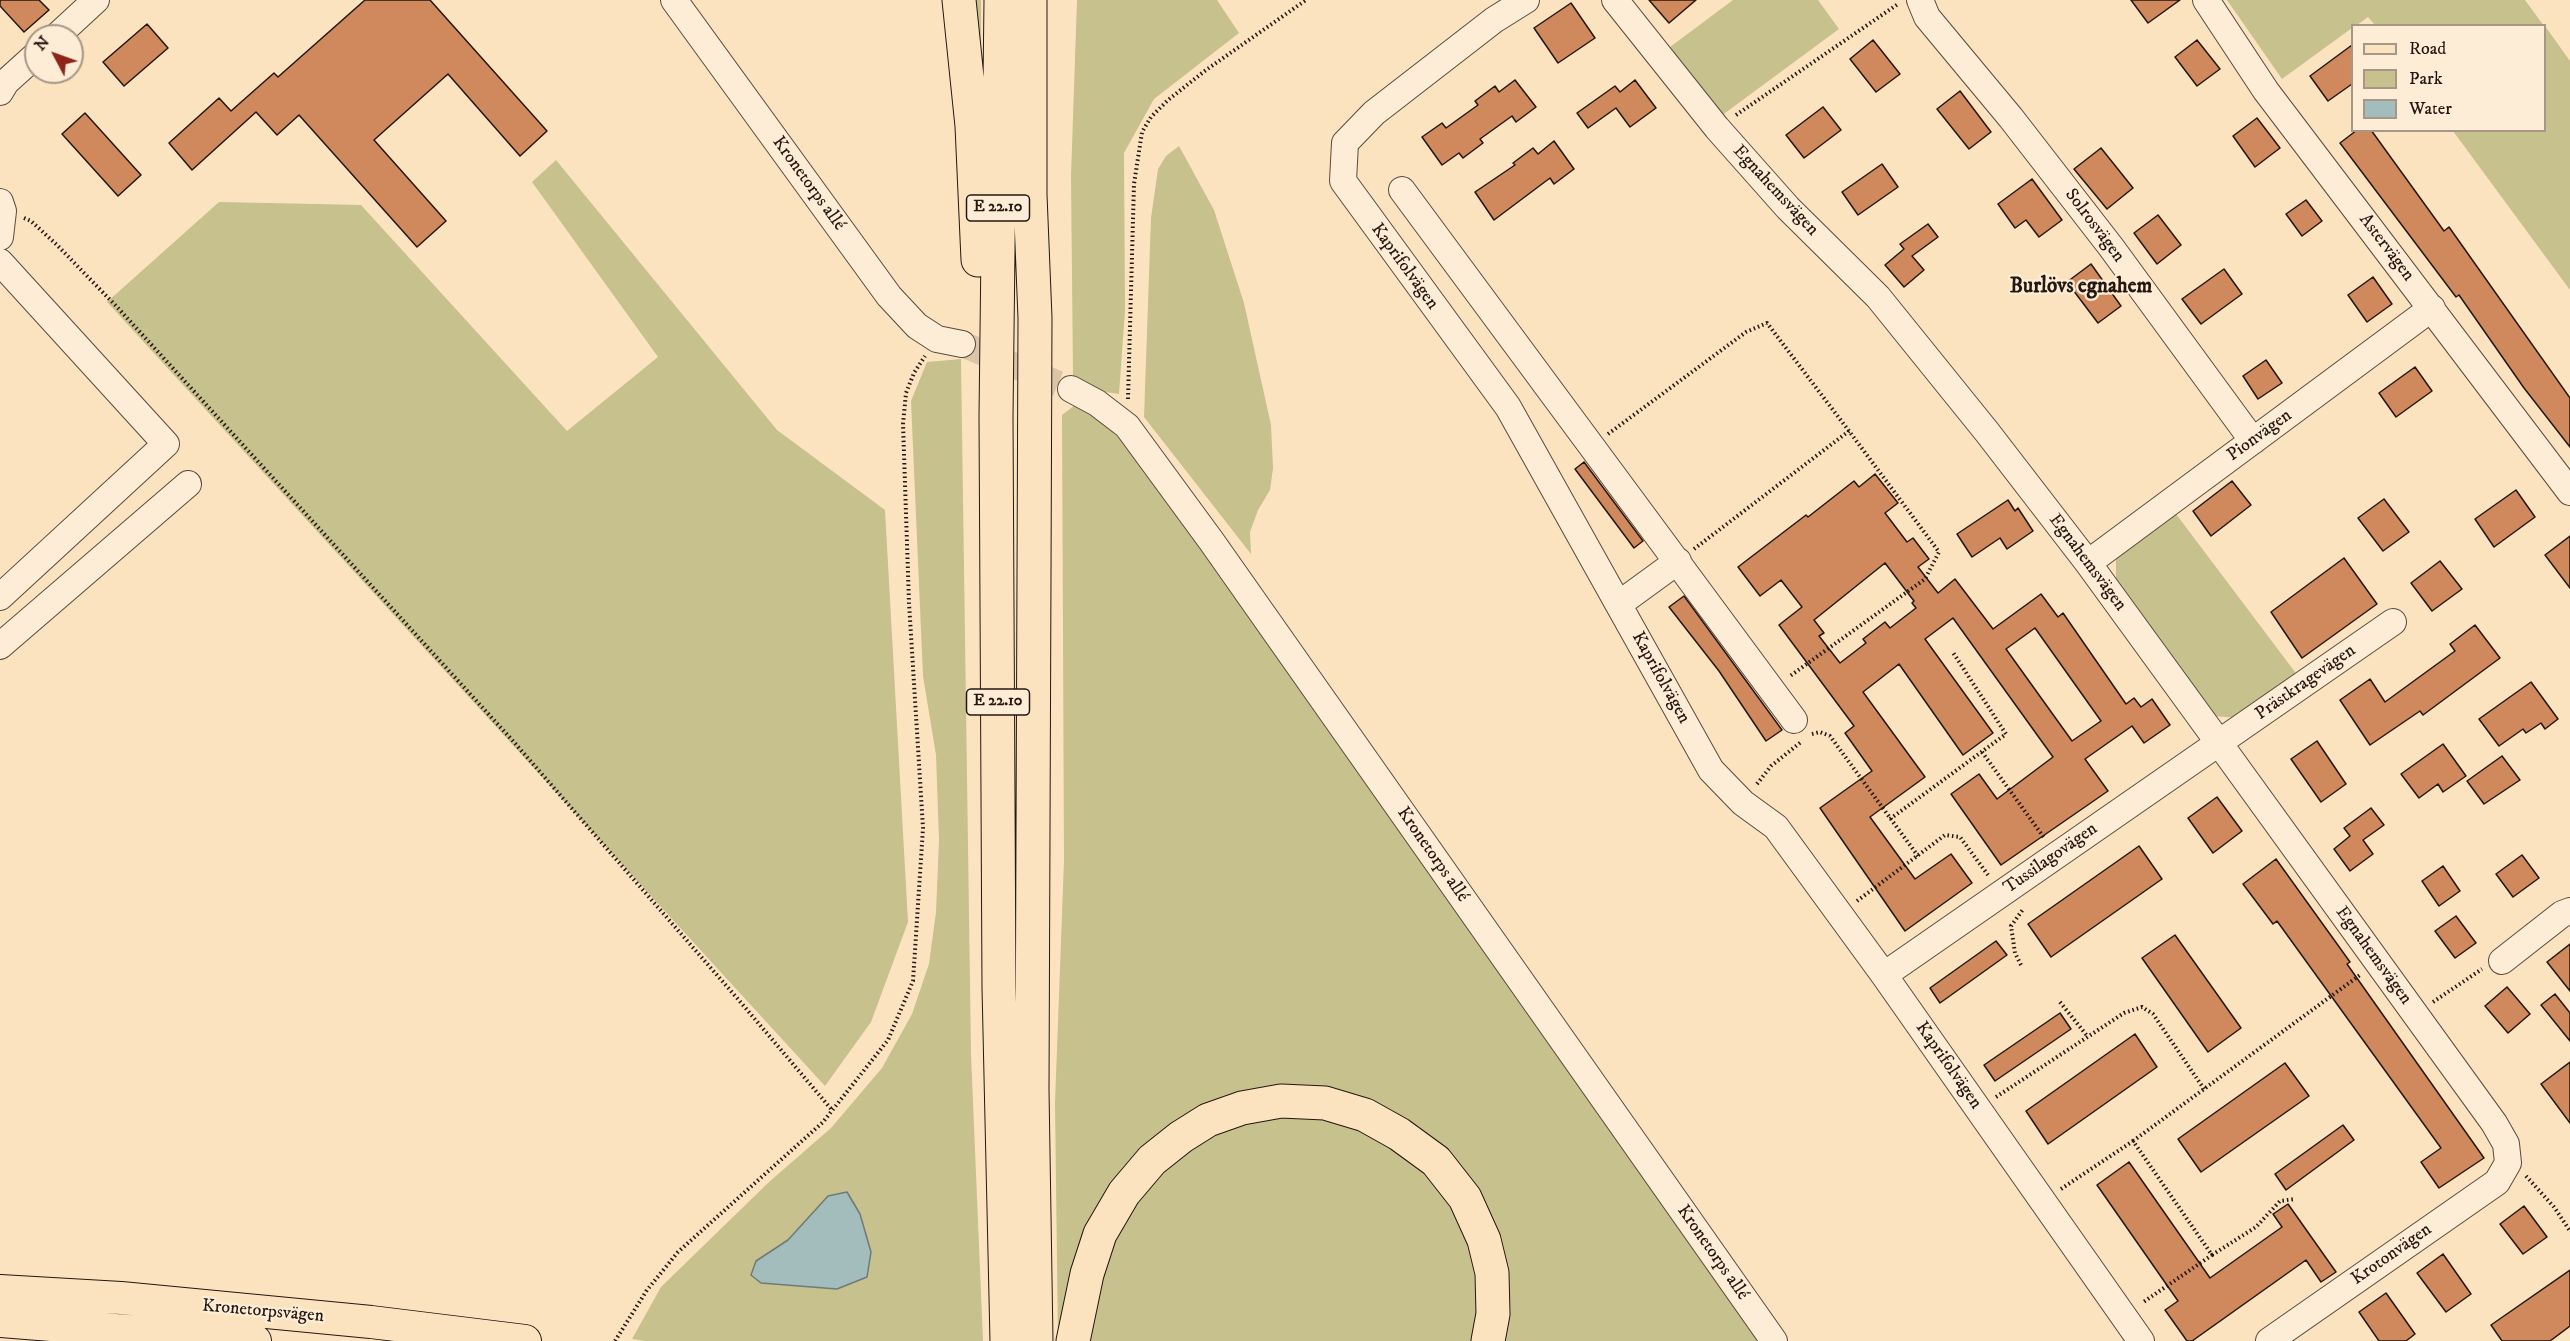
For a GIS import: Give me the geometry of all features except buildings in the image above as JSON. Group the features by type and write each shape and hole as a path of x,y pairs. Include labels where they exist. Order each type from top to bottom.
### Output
{"highway":[{"path":"959,0 972,126 982,327 996,416"},
{"name":"E 22.10","path":"1001,0 996,416 999,976 1007,1341"},
{"name":"E 22.10","path":"1030,0 1030,195 1035,318 1032,1089 1036,1341"},
{"path":"1035,318 1050,161 1051,0"},
{"path":"1073,1341 1087,1274 1100,1234 1124,1193 1152,1160 1181,1137 1208,1120 1242,1108 1281,1101 1325,1103 1365,1115 1399,1134 1436,1161 1465,1197 1484,1240 1492,1273 1493,1314 1488,1341"}],"main road":[{"name":"Kronetorpsvägen","path":"0,1291 121,1298 371,1322 525,1341"},
{"name":"Kronetorpsvägen","path":"0,1321 248,1341"}],"street":[{"path":"70,24 96,0"},
{"name":"Kronetorps allé","path":"674,0 889,296 917,326 937,339 962,344"},
{"name":"Kaprifolvägen","path":"1526,0 1494,20 1374,113 1345,143 1342,181 1508,407 1711,770 1743,803 1776,828 1884,975 2141,1341"},
{"name":"Egnahemsvägen","path":"1615,0 1717,128 1788,208 1878,297 1987,432 2088,563 2494,1123 2506,1144 2508,1163"},
{"name":"Astervägen","path":"2206,0 2266,91 2570,492"},
{"name":"Solrosvägen","path":"1924,8 2111,247 2253,441"},
{"path":"0,92 6,82 24,66"},
{"path":"1402,190 1593,445 1802,732"},
{"path":"0,237 1,206"},
{"path":"1,265 166,444 1,595"},
{"name":"Pionvägen","path":"2088,563 2432,308"},
{"name":"Kronetorps allé","path":"1071,389 1097,403 1127,426 1212,542 1774,1341"},
{"path":"0,646 188,484"},
{"path":"1619,604 1678,561"},
{"name":"Prästkragevägen","path":"2219,743 2393,622"},
{"name":"Tussilagovägen","path":"1884,975 2219,743"},
{"path":"2502,960 2570,911"},
{"name":"Krotonvägen","path":"2268,1341 2497,1182 2508,1163"}],"path":[{"path":"1127,426 1134,184 1142,132 1167,100 1206,69 1306,0"},
{"path":"1717,128 1904,0"},
{"path":"1,206 31,221 118,308 513,741 832,1110"},
{"path":"1593,445 1746,332 1767,324 1939,552 1925,579 1772,689"},
{"path":"615,1341 647,1290 678,1252 823,1122 888,1040 913,981 923,828 908,591 903,423 906,393 914,373 937,339"},
{"path":"1678,561 1849,431"},
{"path":"1890,819 2006,734 1952,651"},
{"path":"1743,803 1771,766 1802,732 1820,732 1830,736 1917,856"},
{"path":"1982,752 2057,855"},
{"path":"1851,905 1945,835 1960,837 2002,894"},
{"path":"2021,965 2015,953 2011,926 2022,909 2032,902"},
{"path":"2415,1014 2489,964 2502,960"},
{"path":"2043,1201 2133,1141 2377,962"},
{"path":"2060,1002 2088,1037"},
{"path":"1993,1100 2124,1013 2142,1007 2153,1014 2204,1089"},
{"path":"2133,1141 2212,1255"},
{"path":"2508,1163 2533,1182 2570,1231"},
{"path":"2140,1304 2256,1227 2280,1201 2295,1199"}],"green space":[{"path":"974,0 981,0 981,46"},
{"path":"1077,0 1217,0 1239,33 1154,99 1124,153 1125,311 1119,394 1090,390 1073,375 1071,176"},
{"path":"1733,0 1818,0 1839,29 1721,116 1670,47"},
{"path":"2227,0 2525,0 2543,24 2374,24 2368,17 2358,24 2351,24 2351,29 2282,79"},
{"path":"2546,27 2570,61 2570,290 2454,132 2546,132"},
{"path":"1179,146 1214,210 1244,303 1271,425 1273,468 1270,490 1258,510 1250,532 1251,554 1144,417 1151,218 1158,169 1166,156"},
{"path":"556,160 777,430 885,510 908,922 871,1022 825,1086 107,302 219,202 361,205 567,431 658,357 532,182"},
{"path":"961,359 971,1054 983,1341 645,1341 632,1339 661,1287 769,1182 831,1128 882,1068 912,1014 929,964 936,912 939,840 936,755 923,676 911,401 927,362"},
{"path":"1075,405 1099,420 1141,463 1762,1341 1500,1341 1504,1279 1385,1109 1175,1126 1058,1341 1055,1103 1064,860 1062,415"},
{"path":"2176,514 2298,676 2239,718 2214,716 2116,582 2116,557"},
{"path":"1278,1112 1337,1118 1419,1161 1458,1213 1479,1274 1477,1341 1084,1341 1117,1224 1185,1145"}],"water":[{"path":"847,1192 860,1214 871,1252 867,1277 837,1289 761,1283 751,1275 756,1261 788,1240 828,1196"}],"tunnel":[{"path":"962,344 1071,389"}],"district":[{"name":"Burlövs egnahem","path":"2081,288"}]}
